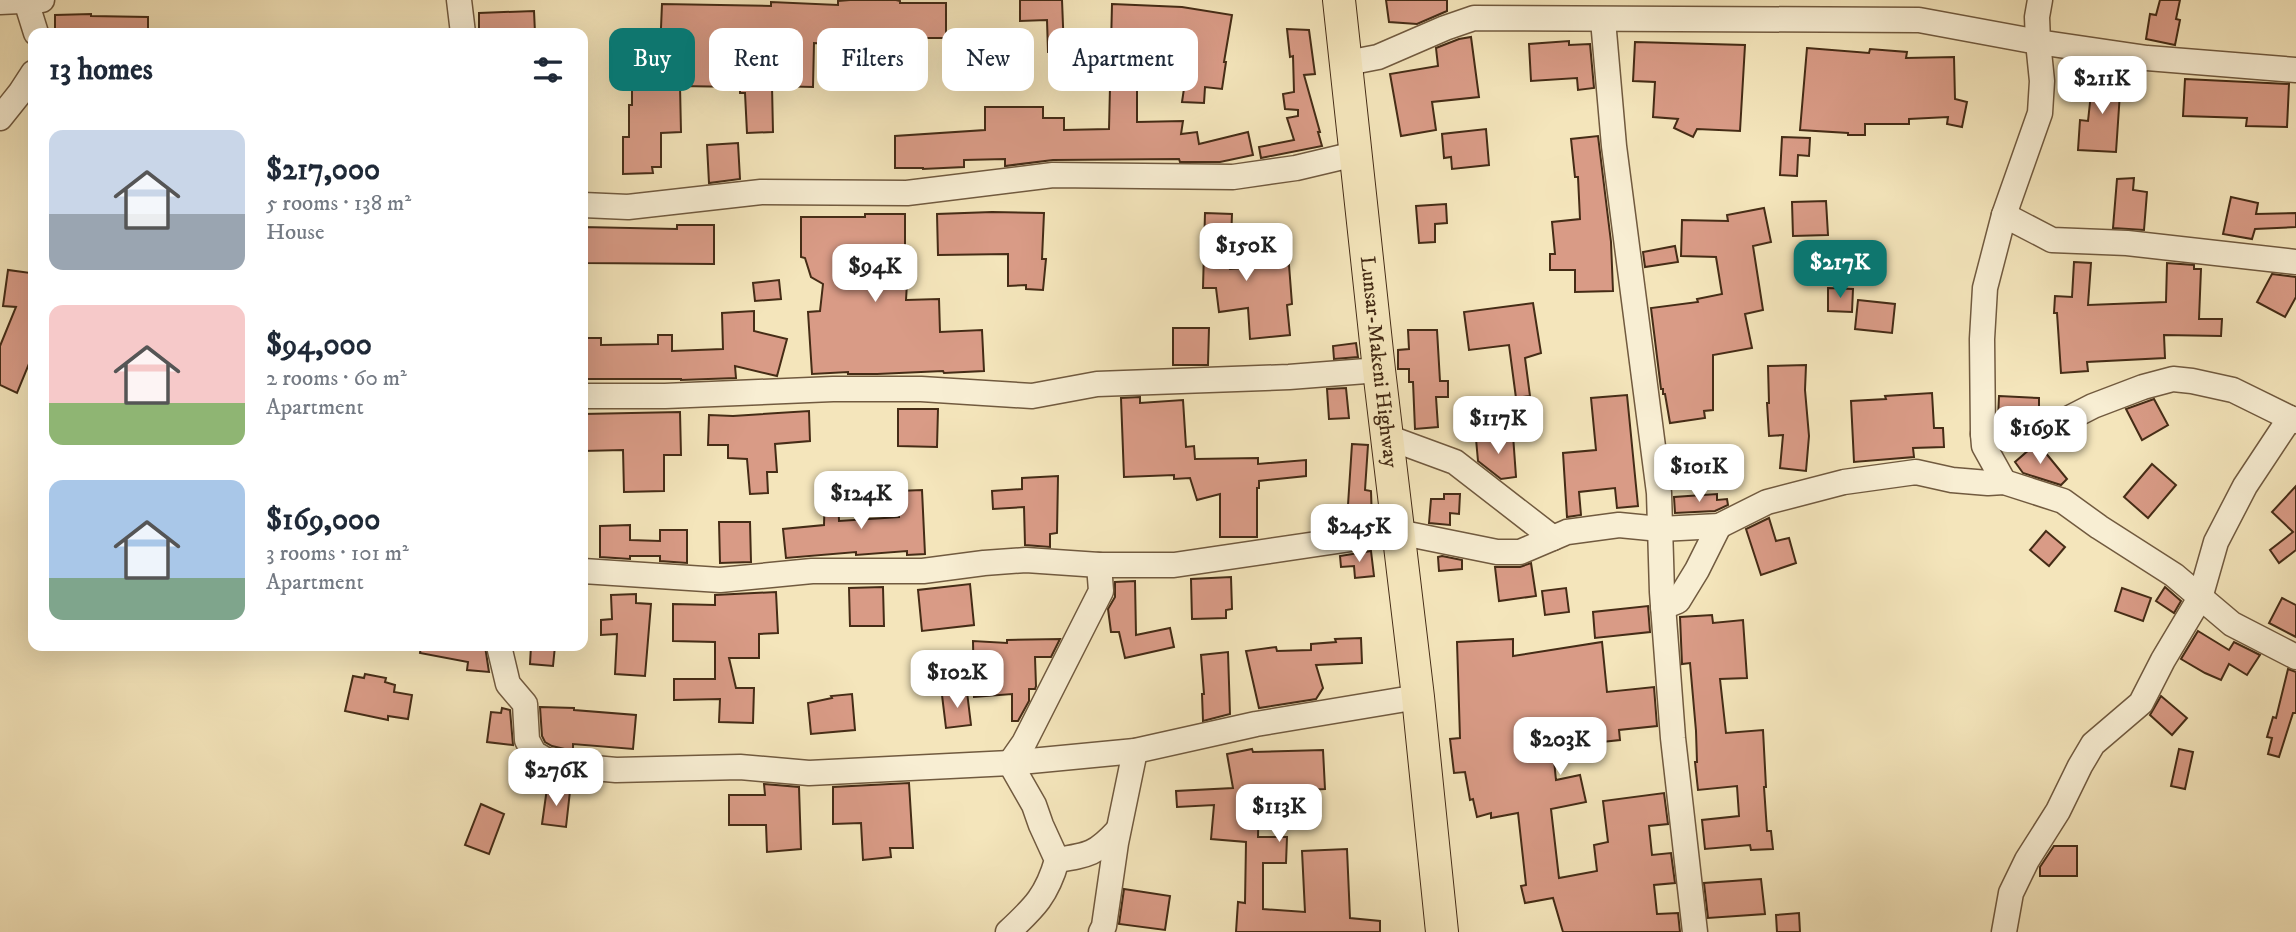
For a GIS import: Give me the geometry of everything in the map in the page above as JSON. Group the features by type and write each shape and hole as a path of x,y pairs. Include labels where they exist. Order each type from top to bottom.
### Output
{"main road":[{"name":"Lunsar-Makeni Highway","path":"1339,0 1442,932"}],"street":[{"path":"0,2 43,0"},
{"path":"459,0 462,28"},
{"path":"2004,482 1984,446 1983,305 2004,215 2040,113 2042,81 2037,17 2040,0"},
{"path":"26,1 34,28"},
{"path":"1348,63 1378,57 1474,18 1919,20 2038,42 2147,58 2296,70"},
{"path":"1603,20 1616,159 1659,493 1663,607 1673,738 1695,932"},
{"path":"0,118 28,82"},
{"path":"588,205 628,207 761,191 907,192 1053,175 1233,177 1296,168 1355,154"},
{"path":"2004,215 2052,240 2127,243 2296,262"},
{"path":"588,396 921,389 1032,396 1097,384 1289,377 1379,370"},
{"path":"1983,434 2024,435 2052,427 2093,406 2173,379 2233,390 2293,420 2245,486 2216,542 2200,598 2141,703 2092,744 2058,811 2026,860 2011,893 2004,932"},
{"path":"1387,437 1455,463 1553,538"},
{"path":"588,571 720,580 812,571 923,571 1026,560 1099,565 1174,565 1398,532 1497,552 1520,552 1567,532 1619,524 1660,529 1719,526 1767,502 1844,482 1916,472 1952,480 2004,482 2063,501 2175,575 2232,624 2296,657"},
{"path":"1663,607 1678,601 1719,526"},
{"path":"1010,763 1024,743 1101,591 1099,565"},
{"path":"500,651 508,684 525,704 527,740 534,753 546,760 572,766 616,770 740,767 809,773 1010,763 1135,751 1256,724 1418,697"},
{"path":"1101,932 1135,751"},
{"path":"1009,932 1034,909 1050,884 1057,860 1034,805 1010,763"},
{"path":"1057,860 1083,856 1102,848 1118,831"}],"building":[{"path":"1020,0 1062,0 1063,28 1048,28 1048,52 1047,20 1020,21"},
{"path":"1386,0 1447,0 1447,11 1417,24 1389,22"},
{"path":"2160,0 2180,0 2176,19 2180,20 2175,45 2146,39 2150,14 2156,15"},
{"path":"838,1 946,3 946,28 942,28 942,38 928,38 928,28 817,28 813,87 803,87 803,28 709,28 709,86 695,86 695,28 661,28 662,4 771,6 771,2 838,5"},
{"path":"1112,4 1182,7 1232,15 1222,89 1205,87 1204,103 1182,102 1184,91 1198,91 1198,28 1111,28"},
{"path":"534,11 535,28 479,28 479,13"},
{"path":"55,15 148,17 148,28 55,28"},
{"path":"1287,29 1309,30 1315,74 1304,75 1322,146 1261,158 1259,147 1294,140 1287,118 1298,116 1298,110 1285,109 1283,94 1294,92 1293,56 1290,57"},
{"path":"1471,37 1479,97 1432,102 1436,130 1401,136 1390,74 1438,66 1436,48"},
{"path":"1569,41 1569,45 1590,44 1594,88 1578,90 1577,78 1531,81 1529,44"},
{"path":"1635,42 1745,45 1740,131 1697,129 1693,137 1674,128 1678,119 1653,117 1655,82 1633,81"},
{"path":"1807,48 1869,53 1870,49 1907,52 1906,58 1954,57 1955,99 1967,102 1962,127 1947,124 1948,117 1909,119 1909,124 1865,124 1865,135 1800,130"},
{"path":"2093,75 2121,78 2116,152 2078,150 2080,120 2088,121"},
{"path":"2185,79 2289,84 2287,127 2246,126 2247,118 2183,116"},
{"path":"632,91 680,91 681,132 661,133 661,167 652,167 653,173 623,174 623,137 629,137 629,105 632,105"},
{"path":"772,91 773,132 747,133 745,93 740,93"},
{"path":"1110,91 1137,91 1137,122 1183,121 1181,134 1197,132 1199,144 1248,132 1253,155 1220,162 1180,162 1179,159 1053,160 1005,166 1005,159 964,160 964,167 895,168 895,136 985,130 985,107 1043,107 1043,118 1064,118 1064,130 1109,129"},
{"path":"1486,129 1489,165 1452,169 1451,157 1444,158 1442,134"},
{"path":"1598,136 1611,242 1613,291 1575,292 1575,270 1550,270 1550,254 1555,254 1552,222 1580,219 1578,177 1575,177 1571,139"},
{"path":"1782,137 1810,138 1809,156 1798,155 1797,176 1780,175"},
{"path":"738,143 740,179 709,183 707,145"},
{"path":"2134,178 2133,190 2147,192 2144,230 2113,228 2117,179"},
{"path":"2231,197 2258,203 2256,214 2296,213 2296,227 2255,229 2252,239 2223,234"},
{"path":"1826,201 1828,235 1793,236 1792,202"},
{"path":"1446,204 1447,223 1435,224 1435,242 1419,243 1416,206"},
{"path":"1764,208 1771,242 1753,246 1763,310 1745,314 1752,348 1713,355 1713,410 1704,411 1705,418 1670,423 1665,394 1661,389 1651,308 1698,302 1697,299 1722,294 1716,257 1681,256 1682,220 1728,221 1727,215"},
{"path":"1044,213 1042,259 1046,259 1043,290 1026,289 1026,285 1008,286 1008,254 938,255 937,214"},
{"path":"1205,213 1232,214 1230,269 1289,265 1292,304 1287,305 1290,335 1250,339 1248,308 1219,312 1216,288 1203,288"},
{"path":"865,214 905,214 905,266 908,266 906,300 939,299 940,332 982,330 984,371 812,374 808,312 820,311 823,284 811,277 805,258 801,257 801,217 865,217"},
{"path":"677,225 714,225 714,264 588,263 588,227 677,229"},
{"path":"1675,246 1678,262 1645,267 1643,252"},
{"path":"2074,262 2091,263 2088,305 2166,302 2167,263 2194,265 2194,269 2201,269 2199,319 2222,319 2221,336 2164,335 2165,358 2087,362 2088,371 2061,373 2057,313 2054,313 2055,296 2072,297"},
{"path":"8,270 28,273 28,366 17,393 0,385 0,346 16,307 3,306"},
{"path":"2272,274 2296,277 2296,297 2285,317 2257,302"},
{"path":"779,280 781,299 755,301 753,283"},
{"path":"1828,288 1853,289 1852,312 1828,311"},
{"path":"1858,300 1895,304 1892,333 1855,329"},
{"path":"1533,303 1541,353 1525,358 1530,396 1516,398 1509,345 1469,350 1464,312"},
{"path":"754,311 754,331 787,339 777,376 735,366 736,378 588,379 588,338 601,338 601,345 658,344 658,335 672,335 672,351 723,349 722,313"},
{"path":"1173,328 1209,328 1208,365 1173,365"},
{"path":"1408,330 1437,330 1440,381 1448,381 1448,397 1436,397 1438,427 1415,429 1413,382 1409,382 1409,369 1398,369 1398,350 1409,349"},
{"path":"1356,343 1358,357 1334,359 1333,346"},
{"path":"1806,365 1809,436 1806,471 1780,468 1783,435 1769,436 1768,366"},
{"path":"1346,388 1349,418 1329,419 1327,389"},
{"path":"1932,393 1934,428 1943,428 1944,447 1913,448 1914,457 1854,462 1851,401"},
{"path":"1627,395 1638,506 1617,508 1615,488 1579,492 1581,515 1567,517 1563,453 1596,450 1591,398"},
{"path":"1999,396 2039,398 2039,415 2022,420 1998,419"},
{"path":"1140,397 1140,403 1183,400 1186,447 1194,446 1195,459 1258,458 1258,464 1306,460 1306,476 1259,481 1257,537 1220,537 1220,494 1197,500 1190,478 1174,479 1174,475 1124,477 1121,398"},
{"path":"2154,399 2168,425 2142,440 2126,409"},
{"path":"898,409 938,409 937,447 898,446"},
{"path":"809,411 810,441 775,444 777,472 767,472 768,493 750,494 747,459 728,458 728,445 708,445 709,415"},
{"path":"680,412 681,455 664,455 664,491 624,492 623,450 588,451 588,414"},
{"path":"1513,435 1516,477 1501,479 1478,461 1476,439"},
{"path":"1352,444 1368,445 1365,490 1371,491 1372,521 1335,526 1332,508 1348,505"},
{"path":"2040,446 2067,479 2061,485 2023,473 2015,462 2030,449"},
{"path":"2152,464 2176,485 2148,518 2124,497"},
{"path":"1058,476 1057,533 1050,534 1050,547 1025,545 1024,507 993,509 992,491 1022,489 1022,478"},
{"path":"2296,486 2296,550 2279,563 2270,550 2293,532 2272,512"},
{"path":"825,490 838,490 839,521 899,517 898,491 922,490 925,554 907,555 907,551 856,555 856,552 786,558 783,529 824,525"},
{"path":"1444,494 1460,494 1459,514 1450,513 1450,525 1429,523 1431,499 1444,499"},
{"path":"1717,494 1717,500 1727,499 1728,505 1715,511 1675,513 1674,497"},
{"path":"1769,518 1776,541 1789,538 1796,563 1761,575 1746,529"},
{"path":"719,522 750,522 751,562 720,563"},
{"path":"630,525 630,540 660,541 660,530 687,530 687,563 660,561 660,556 630,556 630,559 600,557 600,526"},
{"path":"2046,531 2065,547 2049,566 2030,550"},
{"path":"1371,551 1374,576 1355,578 1354,566 1341,567 1340,556"},
{"path":"1438,557 1462,560 1462,569 1439,571"},
{"path":"1531,563 1536,596 1499,601 1495,567 1520,567"},
{"path":"1231,577 1232,609 1226,610 1226,618 1192,619 1191,579"},
{"path":"1135,581 1136,635 1170,628 1174,647 1125,658 1119,632 1111,632 1108,609 1115,597 1115,582"},
{"path":"970,584 974,625 922,631 918,590"},
{"path":"883,587 884,626 850,626 849,588"},
{"path":"2165,587 2181,601 2174,613 2156,601"},
{"path":"1566,588 1569,612 1545,615 1542,591"},
{"path":"2122,588 2151,598 2143,621 2115,611"},
{"path":"776,592 778,633 759,634 759,658 729,658 736,688 754,688 753,723 719,722 720,699 674,700 674,679 715,679 715,642 673,641 673,604 715,605 715,595"},
{"path":"636,594 636,603 651,604 645,676 615,674 617,634 601,635 601,620 612,619 611,595"},
{"path":"2282,598 2296,605 2296,637 2269,623"},
{"path":"1648,606 1650,632 1595,638 1593,612"},
{"path":"1712,615 1713,623 1743,620 1747,678 1720,679 1726,733 1763,730 1767,831 1771,831 1773,849 1751,850 1750,845 1705,849 1702,820 1739,816 1737,786 1698,790 1690,663 1682,664 1680,617"},
{"path":"2198,631 2229,650 2234,642 2260,655 2247,675 2229,664 2221,680 2181,659"},
{"path":"1361,638 1362,663 1316,665 1323,688 1316,699 1259,708 1246,651 1276,647 1277,651 1311,650 1311,644 1336,642 1335,639"},
{"path":"1060,639 1051,657 1035,657 1036,686 1035,689 1029,689 1029,701 1018,721 1012,721 1012,694 974,697 973,641 1007,643 1007,640"},
{"path":"1513,639 1513,656 1602,642 1607,692 1654,687 1657,726 1619,730 1620,740 1583,744 1583,738 1552,741 1556,780 1580,775 1586,802 1551,809 1559,878 1597,871 1594,845 1608,842 1603,801 1664,793 1668,824 1649,826 1652,855 1671,853 1675,883 1654,885 1657,914 1678,913 1680,932 1563,932 1553,898 1525,903 1521,886 1526,885 1518,813 1491,818 1491,813 1477,817 1473,799 1470,800 1465,772 1454,773 1450,739 1460,738 1457,642"},
{"path":"486,651 489,672 467,670 468,662 420,653"},
{"path":"531,651 554,651 553,666 530,664"},
{"path":"1228,652 1230,714 1203,721 1201,655"},
{"path":"2288,669 2296,672 2296,713 2293,713 2279,757 2268,754 2272,738 2267,737 2273,717 2276,718"},
{"path":"365,674 386,678 385,682 395,685 394,692 412,695 408,719 388,716 388,720 345,711 353,676 364,678"},
{"path":"967,692 971,725 946,728 942,695"},
{"path":"852,694 855,730 811,734 808,703 832,698 831,696"},
{"path":"2161,696 2187,718 2172,735 2150,715"},
{"path":"540,707 636,715 633,749 573,744 573,751 552,746 545,742 542,736"},
{"path":"502,708 510,710 513,745 487,742 491,712 501,713"},
{"path":"1252,749 1253,752 1323,750 1325,789 1259,792 1258,837 1287,837 1286,863 1263,863 1263,909 1305,912 1302,851 1347,849 1350,918 1380,921 1380,932 1236,932 1238,902 1245,903 1246,842 1211,839 1214,805 1177,807 1176,791 1233,788 1227,754"},
{"path":"2179,749 2193,752 2185,789 2171,786"},
{"path":"909,783 913,848 890,848 891,857 863,860 861,823 833,824 833,787"},
{"path":"764,784 799,787 801,849 767,852 766,825 729,825 729,795 765,795"},
{"path":"547,788 570,791 566,827 542,824"},
{"path":"481,804 504,814 489,854 465,845"},
{"path":"2054,846 2077,846 2077,876 2040,876 2040,867"},
{"path":"1761,879 1765,914 1708,918 1704,883"},
{"path":"1124,889 1170,896 1165,930 1119,924"},
{"path":"1799,913 1800,932 1777,932 1776,915"}]}
